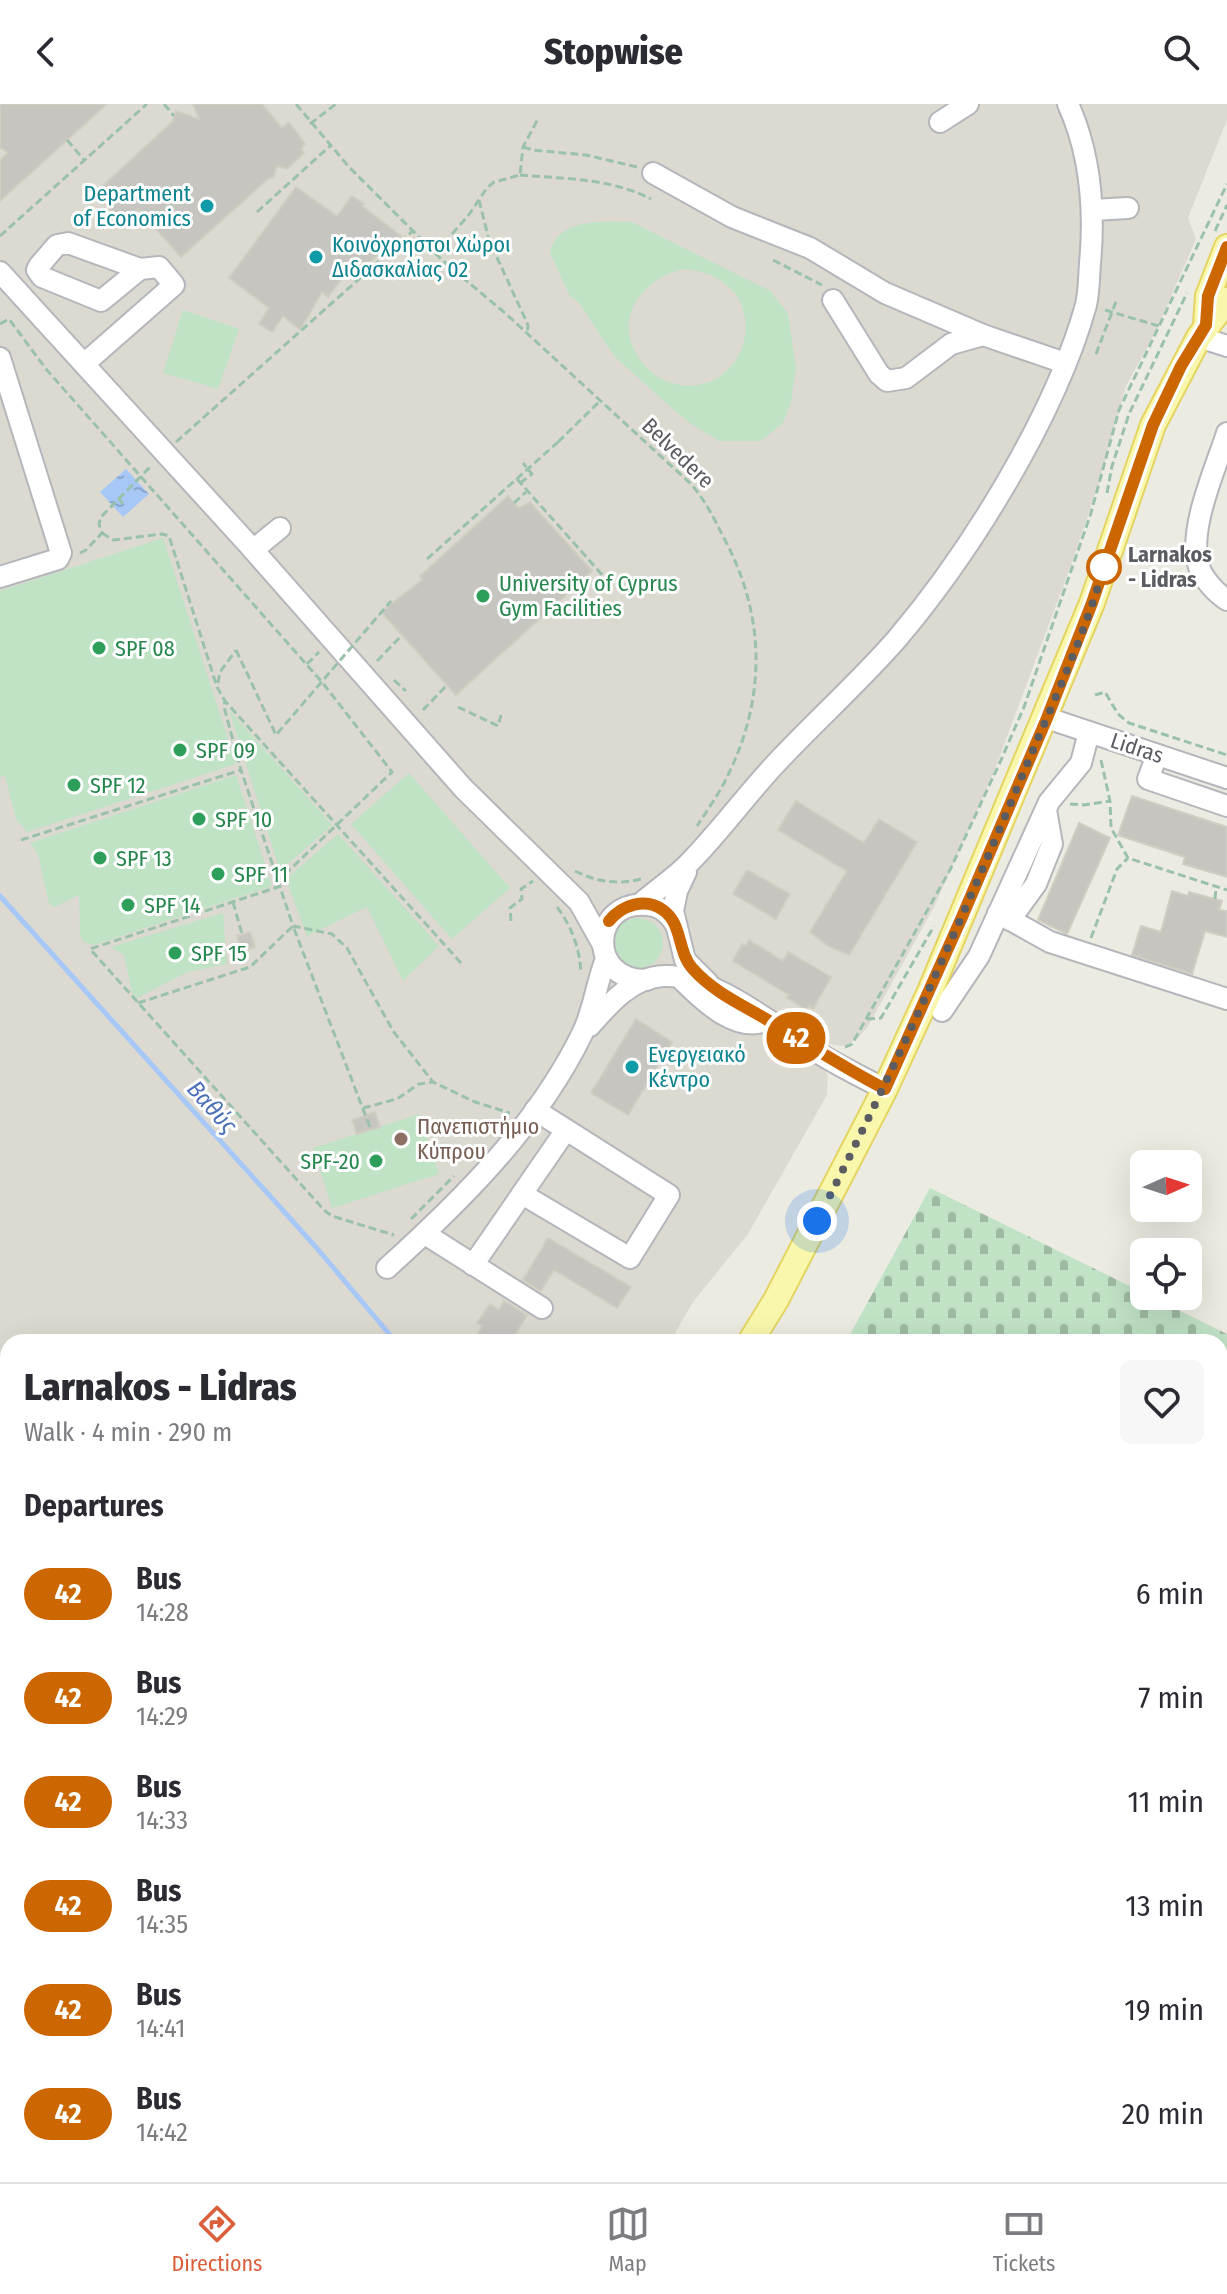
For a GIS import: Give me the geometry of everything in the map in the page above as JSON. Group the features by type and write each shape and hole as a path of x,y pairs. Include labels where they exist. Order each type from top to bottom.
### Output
{"main road":[{"path":"1202,331 1208,296 1227,247"},
{"path":"755,1334 776,1300 885,1089 1047,718 1092,603 1153,425 1202,331 1227,300"}],"street":[{"path":"940,122 968,104"},
{"path":"578,1042 589,1019 609,921 665,886 695,857 784,754 863,676 943,580 1025,446 1065,363 1086,304 1093,210 1083,147 1068,104"},
{"path":"653,173 732,217 810,248 885,293 983,335 1065,363"},
{"path":"1093,210 1128,208"},
{"path":"84,364 174,285 159,267 140,269"},
{"path":"0,272 84,364 158,459 253,550 453,778 588,899 609,906 662,909 678,931 679,950 668,971 661,978 620,994 526,1107 481,1177 387,1268"},
{"path":"833,300 879,374 887,381 906,378 951,344 983,335"},
{"path":"1202,331 1227,346"},
{"path":"0,358 60,557 0,577"},
{"path":"1227,433 1199,519 1196,543 1199,567 1209,583 1227,600"},
{"path":"253,550 280,528"},
{"name":"Lidras","path":"1047,718 1227,778"},
{"path":"942,1011 1004,916 1047,806 1081,763 1093,733"},
{"path":"1157,755 1148,779 1227,806"},
{"path":"695,857 677,891 673,911 685,960 724,994"},
{"path":"562,873 613,969 623,976 635,980 661,978 697,981 885,1089"},
{"path":"1004,916 1050,942 1227,999"},
{"path":"661,978 749,1025 768,1020"},
{"path":"522,1194 630,1258 669,1195 526,1107"},
{"path":"473,1265 566,1130"},
{"path":"393,1237 418,1240 473,1265 542,1308"}],"path":[{"path":"0,236 147,104"},
{"path":"164,104 174,116"},
{"name":"Belvedere","path":"296,104 330,146 443,261 505,313 691,484 707,503 732,554 750,605 757,670 751,711 728,776 694,831"},
{"path":"310,124 336,104"},
{"path":"520,175 523,147 538,119"},
{"path":"67,140 85,161"},
{"path":"257,212 330,146"},
{"path":"523,147 623,162 653,173"},
{"path":"436,252 494,182 520,175 595,181 628,188 651,199"},
{"path":"842,1047 852,1044 950,870 1024,707 1091,513 1119,410 1227,184"},
{"path":"479,200 489,240 528,325 527,335"},
{"path":"414,230 140,475 101,517 99,524 102,533 113,540 162,534 169,536 217,687 225,701 461,963"},
{"path":"1104,503 1129,414 1192,282"},
{"path":"1096,354 1117,299"},
{"path":"1086,304 1160,327"},
{"path":"0,324 9,319 46,369 322,682 392,772 279,880"},
{"path":"427,559 518,481 600,401"},
{"path":"1119,410 1129,414"},
{"path":"518,481 532,474 523,463"},
{"path":"518,481 605,578"},
{"path":"514,503 527,490"},
{"path":"118,498 124,505"},
{"path":"60,557 73,556 86,550 102,533"},
{"path":"217,687 220,672 236,650 276,735 391,601"},
{"path":"375,663 402,635"},
{"path":"353,640 364,651"},
{"path":"423,710 447,685"},
{"path":"1095,695 1105,692 1118,714 1129,723 1227,755"},
{"path":"225,701 241,770 293,926 371,1130"},
{"path":"458,707 498,726 501,715"},
{"path":"1093,733 1110,801 1111,828 1128,858 1227,890"},
{"path":"21,840 241,770"},
{"path":"1047,806 1110,801"},
{"path":"1086,952 1117,869 1128,858"},
{"path":"562,873 619,883 652,875"},
{"path":"511,921 510,908 522,899 521,889 533,881"},
{"path":"281,886 90,949 332,1216 393,1237 456,1175"},
{"path":"1215,899 1216,887"},
{"path":"549,899 572,932 578,949 581,978"},
{"path":"233,902 242,934"},
{"path":"138,1003 250,967 293,926"},
{"path":"293,926 332,934 347,948 393,1031 433,1082 475,1102 510,1113"},
{"path":"867,1019 881,1018 934,926"},
{"path":"363,1108 397,1099 419,1084 433,1082"},
{"path":"504,1122 510,1113 526,1107"}],"shaded area":[{"name":"Πανεπιστήμιο Κύπρου","path":"0,104 1227,104 1227,120 1188,218 1196,239 1156,331 1126,386 1098,486 1070,568 992,777 934,907 867,1028 856,1040 842,1046 830,1044 817,1061 828,1075 827,1095 748,1234 693,1302 675,1334 0,1334"}],"green space":[{"path":"595,222 632,222 769,290 788,313 796,368 791,402 783,423 761,441 719,441 691,424 614,356 579,303 570,296 550,253 561,233","holes":["682,269 713,276 734,292 744,313 745,335 738,357 723,374 702,384 676,384 659,378 648,370 635,351 629,321 633,307 652,284 666,275"]},
{"path":"183,310 239,329 218,389 163,373"},
{"name":"SPF 08","path":"163,538 236,764 27,832 16,819 5,776 0,777 0,591"},
{"path":"229,710 332,825 280,871"},
{"path":"409,773 510,888 452,939 351,824"},
{"path":"236,775 272,886 94,945 83,942 80,935 79,895 55,907 49,904 38,854 30,843"},
{"path":"338,834 439,946 403,981 367,907 307,936 286,879"},
{"name":"SPF 15","path":"223,913 227,964 188,972 137,998 132,993 124,955 111,947"},
{"path":"638,918 656,925 663,943 656,961 638,968 620,961 613,943 620,925"},
{"name":"SPF-20","path":"419,1114 439,1174 332,1208 313,1148"},
{"path":"930,1188 1130,1286 1130,1310 1178,1310 1227,1334 850,1334"}],"water":[{"path":"126,469 149,494 123,517 100,492"}],"building":[{"path":"0,104 107,104 0,201 0,160 8,153 0,147"},
{"path":"193,104 262,104 282,128 289,122 305,144 301,149 304,153 287,169 277,166 273,178 269,178 181,257 138,209 122,224 95,193 173,121 176,111 199,119"},
{"name":"Κοινόχρηστοι Χώροι Διδασκαλίας 02","path":"296,187 337,216 352,196 401,236 365,266 356,260 328,297 322,292 300,330 283,316 272,332 259,324 269,308 229,278"},
{"name":"University of Cyprus Gym Facilities","path":"508,496 519,508 530,502 592,571 456,695 381,612 422,580 420,576"},
{"path":"1132,796 1227,827 1227,877 1183,864 1185,857 1118,835"},
{"path":"796,801 864,843 879,819 917,842 849,955 828,946 810,932 847,871 778,830"},
{"path":"1079,823 1110,838 1067,934 1038,920"},
{"path":"747,870 790,894 776,919 733,894"},
{"path":"1172,891 1222,901 1219,910 1227,911 1227,937 1205,931 1192,974 1132,955 1141,926 1161,932"},
{"path":"250,932 255,947 242,951 237,936"},
{"path":"749,940 783,961 788,952 831,977 813,1009 809,1006 807,1010 787,998 789,995 733,961 742,944 746,946"},
{"name":"Ενεργειακό Κέντρο","path":"636,1019 672,1042 628,1115 591,1093"},
{"path":"375,1112 380,1127 357,1134 352,1120"},
{"path":"548,1238 631,1287 617,1308 554,1270 541,1291 523,1280"},
{"path":"504,1301 527,1315 516,1334 478,1334 482,1326 477,1323 490,1304 499,1310"}],"waterway":[{"name":"Βαθύς","path":"0,896 315,1246 389,1334"}],"bus line":[{"name":"42","path":"609,921 616,912 633,905 651,905 662,909 676,925 685,960 705,980 820,1054 885,1089 1047,718 1092,603 1153,425 1181,366 1206,325 1208,296 1227,247"}],"place":[{"name":"Department of Economics","path":"207,206"},
{"name":"Κοινόχρηστοι Χώροι Διδασκαλίας 02","path":"316,257"},
{"name":"Larnakos - Lidras","path":"1104,567"},
{"name":"University of Cyprus Gym Facilities","path":"483,596"},
{"name":"SPF 08","path":"99,648"},
{"name":"SPF 09","path":"180,750"},
{"name":"SPF 12","path":"74,785"},
{"name":"SPF 10","path":"199,819"},
{"name":"SPF 13","path":"100,858"},
{"name":"SPF 11","path":"218,874"},
{"name":"SPF 14","path":"128,905"},
{"name":"SPF 15","path":"175,953"},
{"name":"Ενεργειακό Κέντρο","path":"632,1067"},
{"name":"Πανεπιστήμιο Κύπρου","path":"401,1139"},
{"name":"SPF-20","path":"376,1161"}],"route":[{"path":"817,1221 885,1089 931,989 1047,718 1104,567"}]}
